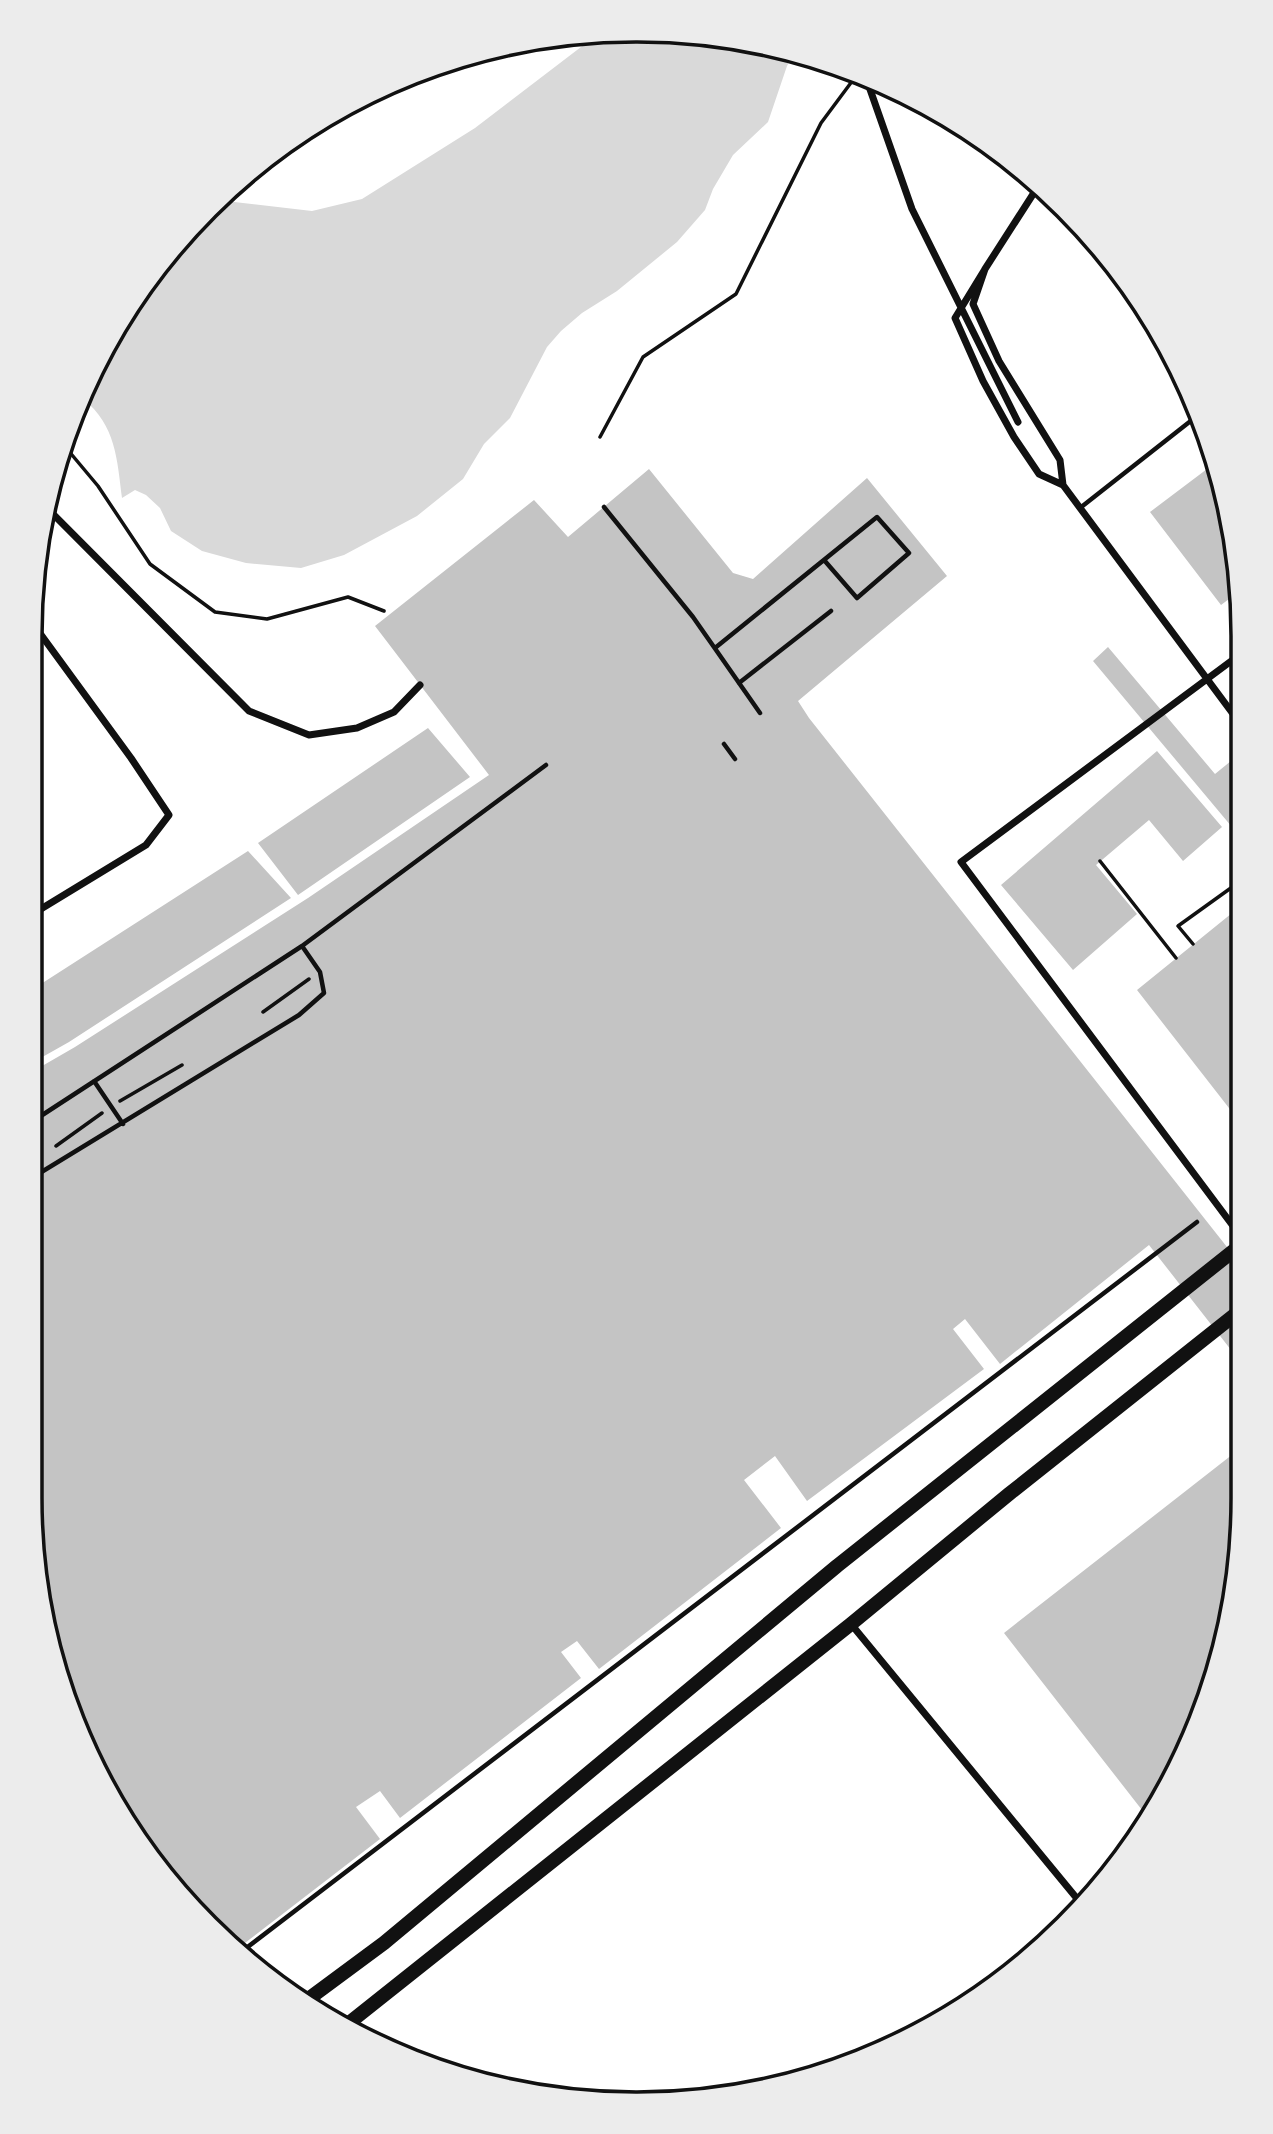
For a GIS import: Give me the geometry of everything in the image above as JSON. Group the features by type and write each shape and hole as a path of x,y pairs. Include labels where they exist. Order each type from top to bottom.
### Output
{"main road":[{"path":"312,1996 384,1943 837,1566 1231,1253"},
{"path":"353,2020 1231,1318"}],"street":[{"path":"870,90 912,209 1018,422"},
{"path":"1033,194 955,318 983,381 1014,437 1039,474 1063,485"},
{"path":"985,269 973,304 999,361 1060,460 1063,485 1231,712"},
{"path":"54,515 249,711 309,735 357,728 394,712 419,685"},
{"path":"42,636 169,815 146,845 42,908"},
{"path":"1231,662 961,862 1231,1223"},
{"path":"851,1624 1076,1897"}],"lane":[{"path":"1080,509 1190,421"},
{"path":"604,507 693,617 760,713"},
{"path":"715,648 877,517 909,553 857,598 824,560"},
{"path":"739,683 831,611"},
{"path":"724,744 735,759"},
{"path":"42,1115 302,946 546,765"},
{"path":"42,1172 299,1015 324,993 320,972 302,946"},
{"path":"94,1081 123,1124"},
{"path":"248,1947 1196,1222"}],"path":[{"path":"600,437 643,357 736,294 821,123 851,82"},
{"path":"71,454 98,486 150,564 215,612 267,619 348,597 384,611"},
{"path":"1100,862 1176,958"},
{"path":"1194,944 1178,926 1231,888"},
{"path":"263,1012 320,972"},
{"path":"56,1146 111,1106 182,1065"}],"shaded area":[{"path":"675,43 752,53 789,62 768,122 733,155 713,189 705,210 677,242 617,291 582,313 561,331 547,347 510,418 484,444 463,479 417,516 344,555 301,568 246,563 202,551 171,531 160,508 146,495 135,490 122,498 116,456 109,431 89,405 103,374 142,306 216,216 232,202 312,211 362,199 475,128 584,44"}],"building":[{"path":"649,469 733,573 753,579 867,478 947,576 798,701 1231,1252 1231,1350 1149,1245 1000,1364 965,1319 953,1329 984,1369 807,1501 775,1456 744,1480 781,1528 599,1669 577,1641 561,1652 581,1678 400,1818 380,1791 356,1807 380,1839 244,1943 216,1918 165,1859 122,1795 87,1725 62,1651 53,1613 43,1536 42,1497 42,1066 308,898 489,775 375,626 534,500 568,537"},
{"path":"1207,469 1220,521 1230,598 1221,605 1150,512"},
{"path":"1108,647 1215,774 1231,761 1231,826 1093,661"},
{"path":"428,728 470,777 298,895 258,843"},
{"path":"1157,751 1222,827 1183,861 1149,820 1096,865 1137,914 1073,970 1001,885"},
{"path":"248,851 291,898 42,1057 42,983"},
{"path":"1231,914 1231,1111 1137,990"},
{"path":"1231,1456 1230,1536 1220,1613 1211,1651 1186,1725 1142,1810 1004,1633"}]}
